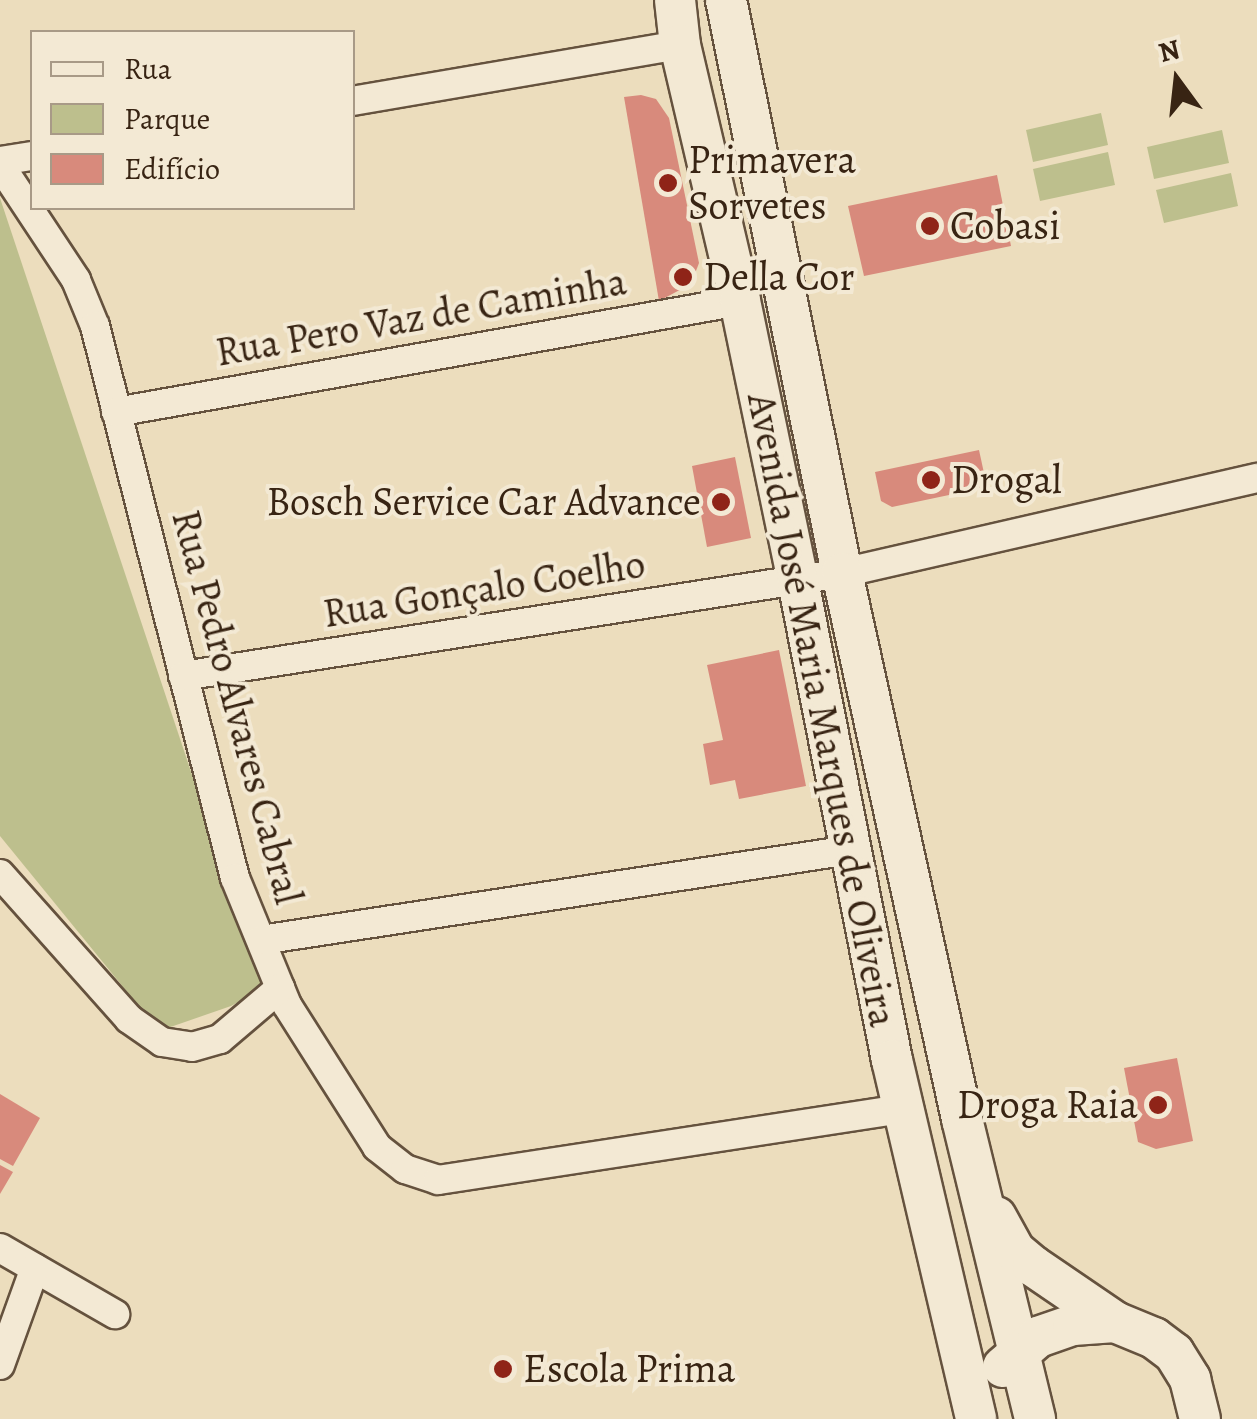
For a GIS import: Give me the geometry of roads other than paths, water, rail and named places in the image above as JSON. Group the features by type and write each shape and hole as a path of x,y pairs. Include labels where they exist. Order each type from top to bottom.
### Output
{"main road":[{"name":"Avenida José Maria Marques de Oliveira","path":"675,0 680,46 740,301 850,850 976,1418"},
{"path":"690,0 701,41 716,38 728,12"},
{"name":"Avenida José Maria Marques de Oliveira","path":"728,12 842,573 962,1119 979,1179"},
{"path":"979,1179 1015,1250 1115,1322 1154,1338 1174,1354 1190,1379 1200,1419"},
{"path":"979,1179 1035,1419"},
{"path":"976,1418 988,1385 1017,1351 1038,1336 1073,1325 1115,1322"}],"street":[{"path":"355,100 680,46"},
{"path":"0,163 30,156"},
{"name":"Rua Pedro Alvares Cabral","path":"0,163 30,209"},
{"name":"Rua Pedro Alvares Cabral","path":"31,210 76,280 94,326 235,878 280,988 378,1148 405,1169 438,1180 906,1108"},
{"name":"Rua Pero Vaz de Caminha","path":"116,412 740,301"},
{"name":"Rua Gonçalo Coelho","path":"183,676 842,573 1257,478"},
{"path":"261,940 850,850"},
{"path":"0,874 129,1020 162,1042 192,1047 220,1039 280,988"},
{"path":"0,1248 115,1314"},
{"path":"0,1365 34,1268"}],"place":[{"name":"Primavera Sorvetes","path":"668,183"},
{"name":"Cobasi","path":"930,226"},
{"name":"Della Cor","path":"683,277"},
{"name":"Drogal","path":"931,480"},
{"name":"Bosch Service Car Advance","path":"721,502"},
{"name":"Droga Raia","path":"1158,1105"},
{"name":"Escola Prima","path":"503,1369"}]}
